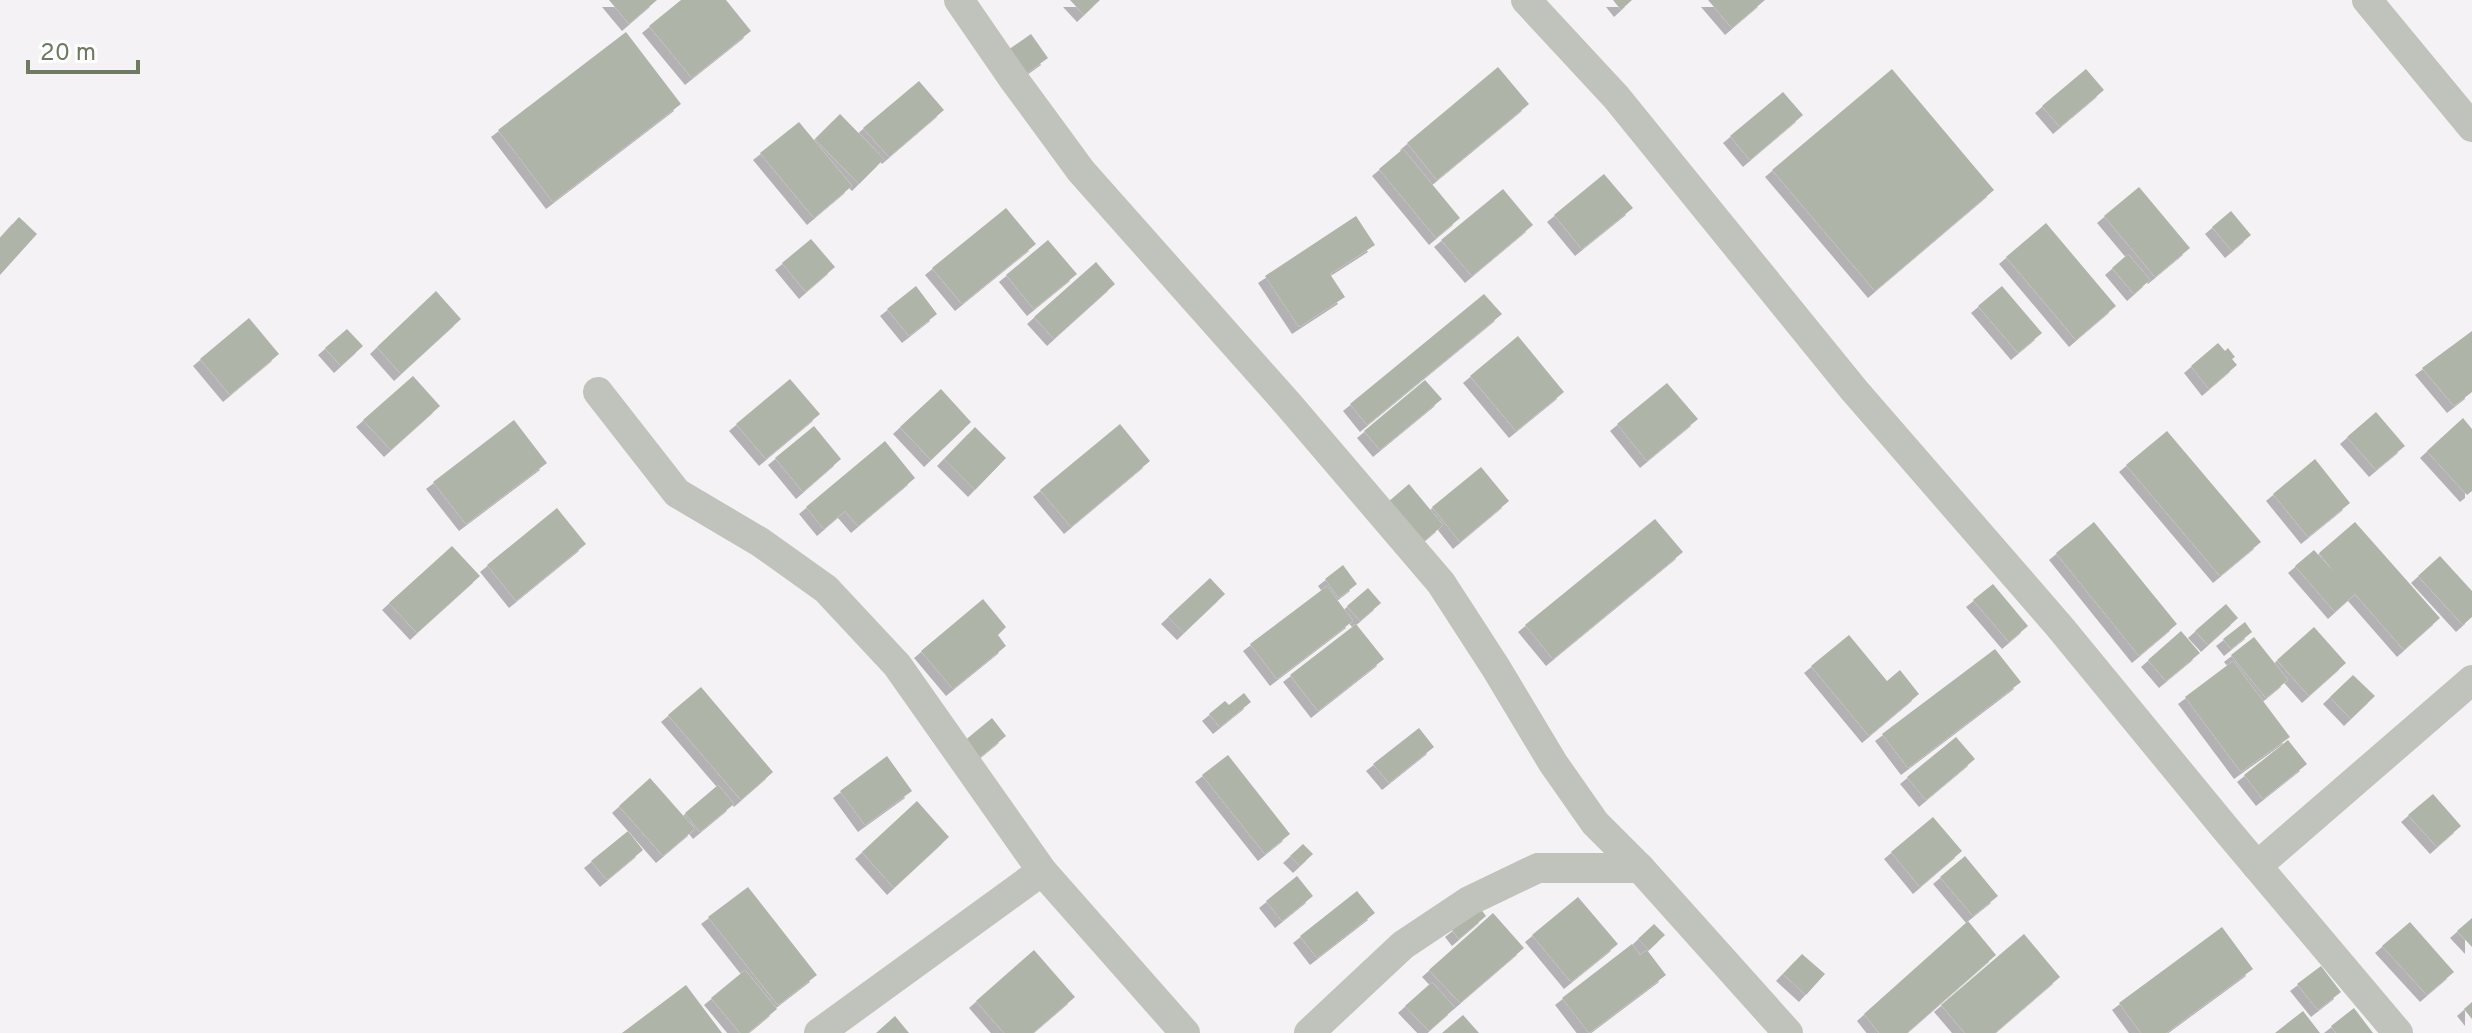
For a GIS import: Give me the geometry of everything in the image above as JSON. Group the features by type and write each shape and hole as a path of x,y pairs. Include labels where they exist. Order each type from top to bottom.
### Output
{"street":[{"path":"959,0 1081,171 1288,404 1441,583 1553,763 1595,823 1640,868 1788,1033"},
{"path":"1526,0 1616,97 1854,390 2059,626 2398,1033"},
{"path":"2367,0 2472,127"},
{"path":"598,392 677,493 760,542 826,589 887,654 1042,871 1185,1033"},
{"path":"2257,866 2472,680"},
{"path":"1309,1033 1403,945 1469,901 1538,868 1640,868"},
{"path":"819,1033 1042,871"}],"building":[{"path":"609,0 657,0 629,24"},
{"path":"681,0 726,0 751,31 692,78 649,26"},
{"path":"1070,0 1100,0 1084,15"},
{"path":"1613,0 1632,0 1621,10"},
{"path":"1708,0 1765,0 1732,28"},
{"path":"626,32 681,104 553,202 498,130"},
{"path":"1031,34 1048,58 1023,76 1005,52"},
{"path":"1498,67 1529,104 1437,180 1407,143"},
{"path":"1892,69 1994,190 1875,291 1772,170"},
{"path":"2086,69 2104,90 2060,127 2042,106"},
{"path":"919,81 944,110 889,157 863,128"},
{"path":"1783,92 1803,115 1750,160 1730,136"},
{"path":"840,114 884,159 859,184 815,139"},
{"path":"799,122 852,186 814,218 760,153"},
{"path":"1403,149 1460,218 1436,238 1379,169"},
{"path":"1604,174 1633,208 1582,249 1554,215"},
{"path":"2139,187 2190,248 2155,277 2104,216"},
{"path":"1503,189 1533,225 1472,276 1441,240"},
{"path":"1006,208 1036,244 962,304 932,268"},
{"path":"2231,211 2251,235 2232,251 2212,227"},
{"path":"1356,216 1375,245 1330,274 1345,297 1299,327 1265,276"},
{"path":"19,217 37,234 0,275 0,238"},
{"path":"2046,223 2116,306 2076,340 2006,257"},
{"path":"811,239 835,267 806,292 782,263"},
{"path":"1048,240 1077,274 1034,309 1006,275"},
{"path":"2128,254 2150,280 2134,294 2112,268"},
{"path":"1096,262 1115,284 1054,339 1034,317"},
{"path":"916,286 937,314 909,336 887,309"},
{"path":"2002,286 2042,333 2018,353 1978,306"},
{"path":"436,291 461,319 401,374 377,347"},
{"path":"1484,294 1502,314 1367,425 1350,404"},
{"path":"249,318 279,354 230,395 200,359"},
{"path":"347,329 363,346 341,366 325,348"},
{"path":"2472,331 2472,392 2454,406 2422,368"},
{"path":"1518,336 1564,392 1516,431 1470,376"},
{"path":"2218,343 2225,351 2228,348 2237,365 2209,389 2191,366"},
{"path":"413,376 440,406 391,450 363,420"},
{"path":"790,379 820,414 766,459 736,424"},
{"path":"1425,380 1442,399 1380,450 1364,431"},
{"path":"1667,383 1698,419 1647,461 1617,424"},
{"path":"941,389 971,422 931,460 900,427"},
{"path":"2376,412 2405,446 2376,470 2347,437"},
{"path":"2463,418 2472,429 2472,491 2467,495 2427,451"},
{"path":"514,420 547,463 466,524 433,482"},
{"path":"1120,424 1150,461 1071,527 1040,490"},
{"path":"814,426 841,459 803,492 775,458"},
{"path":"975,427 1006,458 975,490 944,459"},
{"path":"2167,431 2261,542 2220,576 2126,465"},
{"path":"885,441 915,478 858,526 845,511 824,529 806,507"},
{"path":"2315,459 2350,503 2308,537 2273,494"},
{"path":"1481,467 1509,501 1460,542 1432,507"},
{"path":"1409,484 1443,525 1422,543 1388,502"},
{"path":"557,508 586,544 516,601 487,565"},
{"path":"1655,519 1683,552 1553,659 1525,625"},
{"path":"2094,522 2177,624 2139,656 2056,553"},
{"path":"2355,522 2440,618 2404,650 2355,594 2335,612 2295,566 2314,550 2334,572 2319,553"},
{"path":"452,546 480,576 417,633 389,603"},
{"path":"2440,556 2472,591 2472,617 2463,625 2418,576"},
{"path":"1343,565 1357,584 1339,598 1325,579"},
{"path":"1210,578 1225,594 1184,633 1168,617"},
{"path":"1993,584 2028,626 2009,642 1973,600"},
{"path":"1327,586 1353,621 1277,679 1250,644"},
{"path":"1368,588 1381,603 1360,621 1347,606"},
{"path":"983,599 1006,627 998,635 1006,646 953,689 921,651"},
{"path":"2226,604 2238,618 2208,645 2195,631"},
{"path":"2245,622 2252,632 2231,649 2223,639"},
{"path":"1356,624 1384,659 1318,711 1290,675"},
{"path":"2314,627 2346,663 2309,696 2277,660"},
{"path":"2181,631 2200,653 2166,681 2148,660"},
{"path":"1849,635 1887,681 1900,670 1919,694 1869,736 1811,666"},
{"path":"2254,637 2288,680 2266,698 2231,655"},
{"path":"1995,649 2021,682 1908,768 1882,734"},
{"path":"2233,661 2290,737 2241,772 2185,697"},
{"path":"2353,675 2375,696 2351,719 2330,697"},
{"path":"701,687 773,772 741,800 668,715"},
{"path":"1244,693 1251,702 1220,727 1209,714 1225,701 1229,705"},
{"path":"992,718 1006,736 978,759 963,742"},
{"path":"1419,728 1434,747 1389,783 1373,764"},
{"path":"1956,737 1975,759 1926,800 1907,777"},
{"path":"2288,740 2307,764 2263,799 2244,775"},
{"path":"1228,755 1290,834 1265,854 1202,775"},
{"path":"887,756 912,791 865,825 840,791"},
{"path":"650,778 695,829 663,856 619,806"},
{"path":"718,785 734,804 700,832 685,813"},
{"path":"2433,794 2461,826 2437,847 2408,815"},
{"path":"917,801 949,837 894,888 862,852"},
{"path":"1933,817 1962,851 1920,887 1891,852"},
{"path":"628,831 643,850 607,880 591,861"},
{"path":"1303,844 1313,854 1300,866 1290,856"},
{"path":"1965,856 1998,896 1973,916 1940,877"},
{"path":"1297,876 1313,896 1282,921 1266,901"},
{"path":"748,887 817,975 778,1005 708,917"},
{"path":"1357,891 1375,913 1317,958 1300,936"},
{"path":"1578,897 1618,944 1571,982 1532,935"},
{"path":"1480,908 1486,916 1459,939 1452,930"},
{"path":"1493,913 1524,948 1460,1003 1429,970"},
{"path":"2472,918 2472,947 2457,931"},
{"path":"1968,921 1996,955 1907,1033 1879,1033 1864,1014"},
{"path":"2410,922 2454,972 2427,995 2382,946"},
{"path":"1654,924 1665,935 1649,950 1638,939"},
{"path":"2222,927 2253,969 2166,1033 2141,1033 2119,1003"},
{"path":"2024,934 2060,977 1995,1033 1965,1033 1941,1005"},
{"path":"1632,944 1640,955 1647,950 1666,975 1589,1033 1562,998"},
{"path":"1034,950 1075,997 1033,1033 1004,1033 976,1001"},
{"path":"1802,954 1825,974 1806,995 1783,974"},
{"path":"2321,966 2341,992 2318,1010 2297,984"},
{"path":"745,970 777,1009 748,1033 740,1033 711,998"},
{"path":"1432,982 1455,1008 1429,1031 1405,1006"},
{"path":"686,985 722,1033 622,1033"},
{"path":"2472,1002 2472,1019 2464,1009"},
{"path":"2354,1008 2373,1033 2336,1033 2331,1026"},
{"path":"2303,1011 2320,1033 2275,1033"},
{"path":"1463,1015 1479,1033 1442,1033"},
{"path":"895,1016 909,1033 876,1033"}]}
